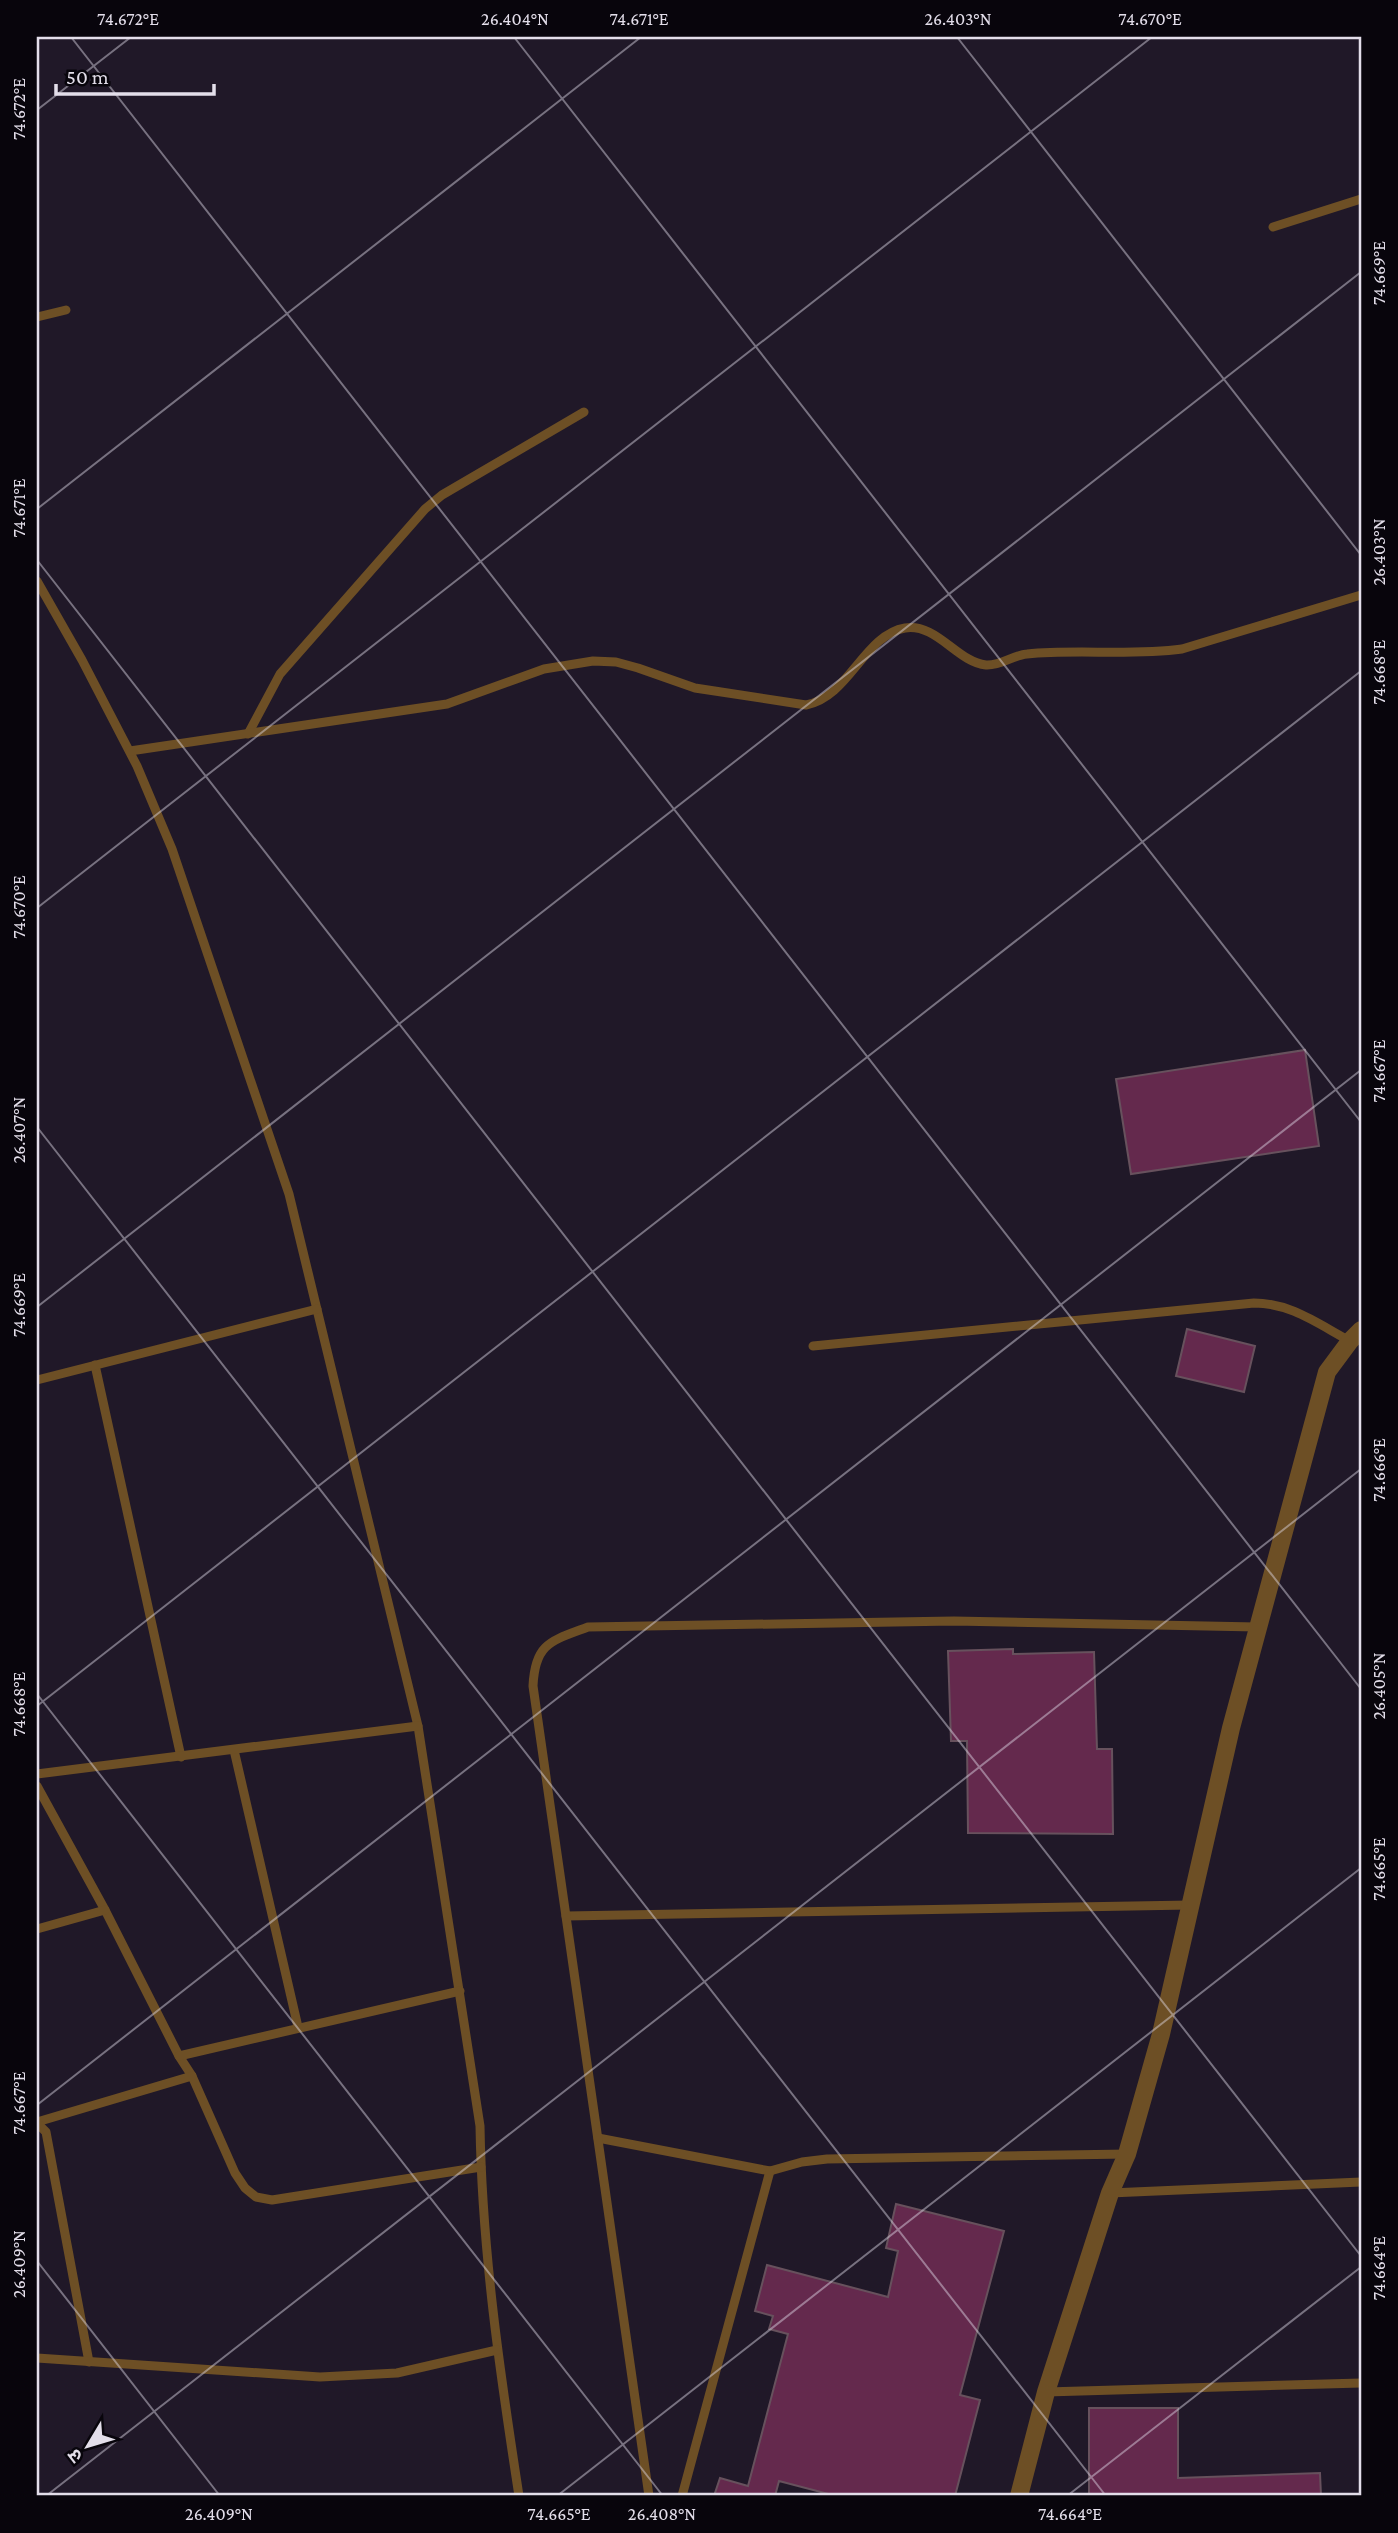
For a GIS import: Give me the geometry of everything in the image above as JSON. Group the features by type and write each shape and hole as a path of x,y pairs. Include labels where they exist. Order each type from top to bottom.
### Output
{"street":[{"path":"1019,2496 1046,2392 1110,2193 1126,2154 1161,2034 1231,1728 1327,1372 1355,1336"}],"lane":[{"path":"1272,227 1361,199"},
{"path":"37,317 66,310"},
{"path":"248,734 281,674 425,509 442,495 584,412"},
{"path":"37,581 130,751 172,849 289,1194 418,1726 480,2126 481,2167 497,2350 519,2496"},
{"path":"130,751 447,704 544,669 593,661 616,662 695,688 806,705 818,703 830,694 885,637 906,628 918,628 975,663 990,666 1023,654 1157,652 1182,649 1361,596"},
{"path":"813,1346 1254,1303 1273,1303 1290,1308 1355,1336"},
{"path":"37,1380 317,1309"},
{"path":"95,1365 181,1756"},
{"path":"649,2496 533,1686 534,1664 545,1648 560,1638 588,1628 954,1620 1257,1628"},
{"path":"37,1774 418,1726"},
{"path":"234,1750 298,2027"},
{"path":"37,1786 105,1910 178,2056 192,2076 235,2173 245,2188 256,2197 272,2200 481,2167"},
{"path":"566,1916 1190,1905"},
{"path":"37,1929 105,1910"},
{"path":"178,2056 460,1991"},
{"path":"89,2362 46,2132 37,2122 192,2076"},
{"path":"597,2138 770,2171 802,2162 827,2159 1126,2154"},
{"path":"682,2496 770,2171"},
{"path":"1110,2193 1361,2182"},
{"path":"37,2358 320,2377 397,2373 497,2350"},
{"path":"1046,2392 1361,2383"}],"building":[{"path":"1305,1050 1319,1146 1131,1174 1116,1079"},
{"path":"1187,1329 1255,1346 1244,1392 1176,1376"},
{"path":"1013,1649 1013,1654 1094,1652 1097,1749 1112,1749 1113,1834 968,1833 967,1741 951,1741 948,1651"},
{"path":"896,2204 1004,2231 960,2395 980,2400 955,2496 836,2496 779,2481 775,2496 714,2496 720,2478 748,2486 788,2334 769,2329 773,2316 755,2311 767,2265 888,2297 898,2251 886,2248"},
{"path":"1089,2408 1178,2408 1178,2478 1320,2473 1321,2496 1089,2496"}]}
